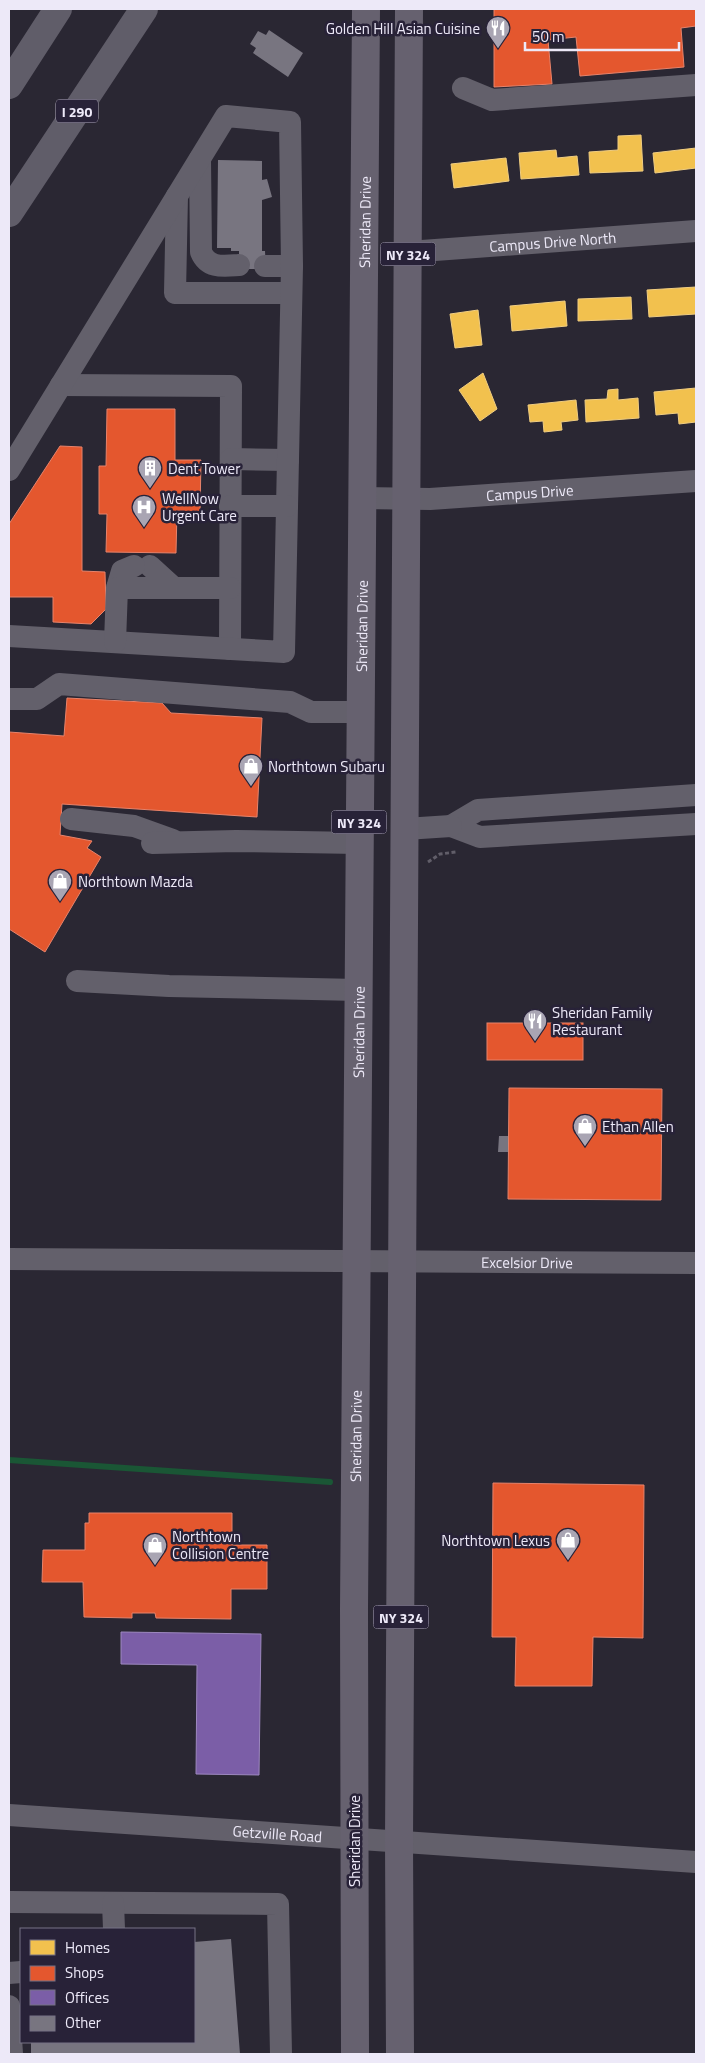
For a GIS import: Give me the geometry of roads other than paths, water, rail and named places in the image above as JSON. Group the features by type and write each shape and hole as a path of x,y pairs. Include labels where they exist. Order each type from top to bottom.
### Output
{"highway":[{"path":"9,85 58,9"},
{"name":"I 290","path":"9,213 144,9"}],"main road":[{"name":"Sheridan Drive","path":"355,2054 354,1838 358,843 366,9"},
{"name":"NY 324","path":"400,2054 399,1841 409,9"}],"street":[{"path":"463,88 492,100 696,85"},
{"path":"9,470 226,116 290,122 292,266 284,652 9,636"},
{"path":"200,159 201,252 206,261 213,264 239,266"},
{"path":"177,195 176,292 291,293"},
{"name":"Campus Drive North","path":"408,252 696,231"},
{"path":"265,266 292,266"},
{"path":"61,385 231,386 230,649"},
{"path":"231,459 288,460"},
{"name":"Campus Drive","path":"362,498 430,499 696,481"},
{"path":"230,506 287,506"},
{"path":"115,642 117,588 122,571 142,566 174,587"},
{"path":"117,588 230,588"},
{"path":"9,699 37,700 59,684 290,702 311,712 360,712"},
{"path":"451,826 478,810 696,795"},
{"path":"70,819 134,826 179,842"},
{"path":"405,829 451,826 480,837 696,824"},
{"path":"152,843 358,843"},
{"path":"77,981 169,986 358,990"},
{"name":"Excelsior Drive","path":"9,1259 696,1263"},
{"name":"Getzville Road","path":"9,1815 696,1862"},
{"path":"9,1902 278,1904 281,2054"},
{"path":"113,1903 114,1928"},
{"path":"9,2006 12,2054"}],"waterway":[{"path":"9,1460 330,1482"}],"place":[{"name":"Golden Hill Asian Cuisine","path":"498,49"},
{"name":"Dent Tower","path":"150,489"},
{"name":"WellNow Urgent Care","path":"144,528"},
{"name":"Northtown Subaru","path":"251,787"},
{"name":"Northtown Mazda","path":"60,902"},
{"name":"Sheridan Family Restaurant","path":"535,1042"},
{"name":"Ethan Allen","path":"585,1147"},
{"name":"Northtown Lexus","path":"568,1561"},
{"name":"Northtown Collision Centre","path":"155,1566"}]}
